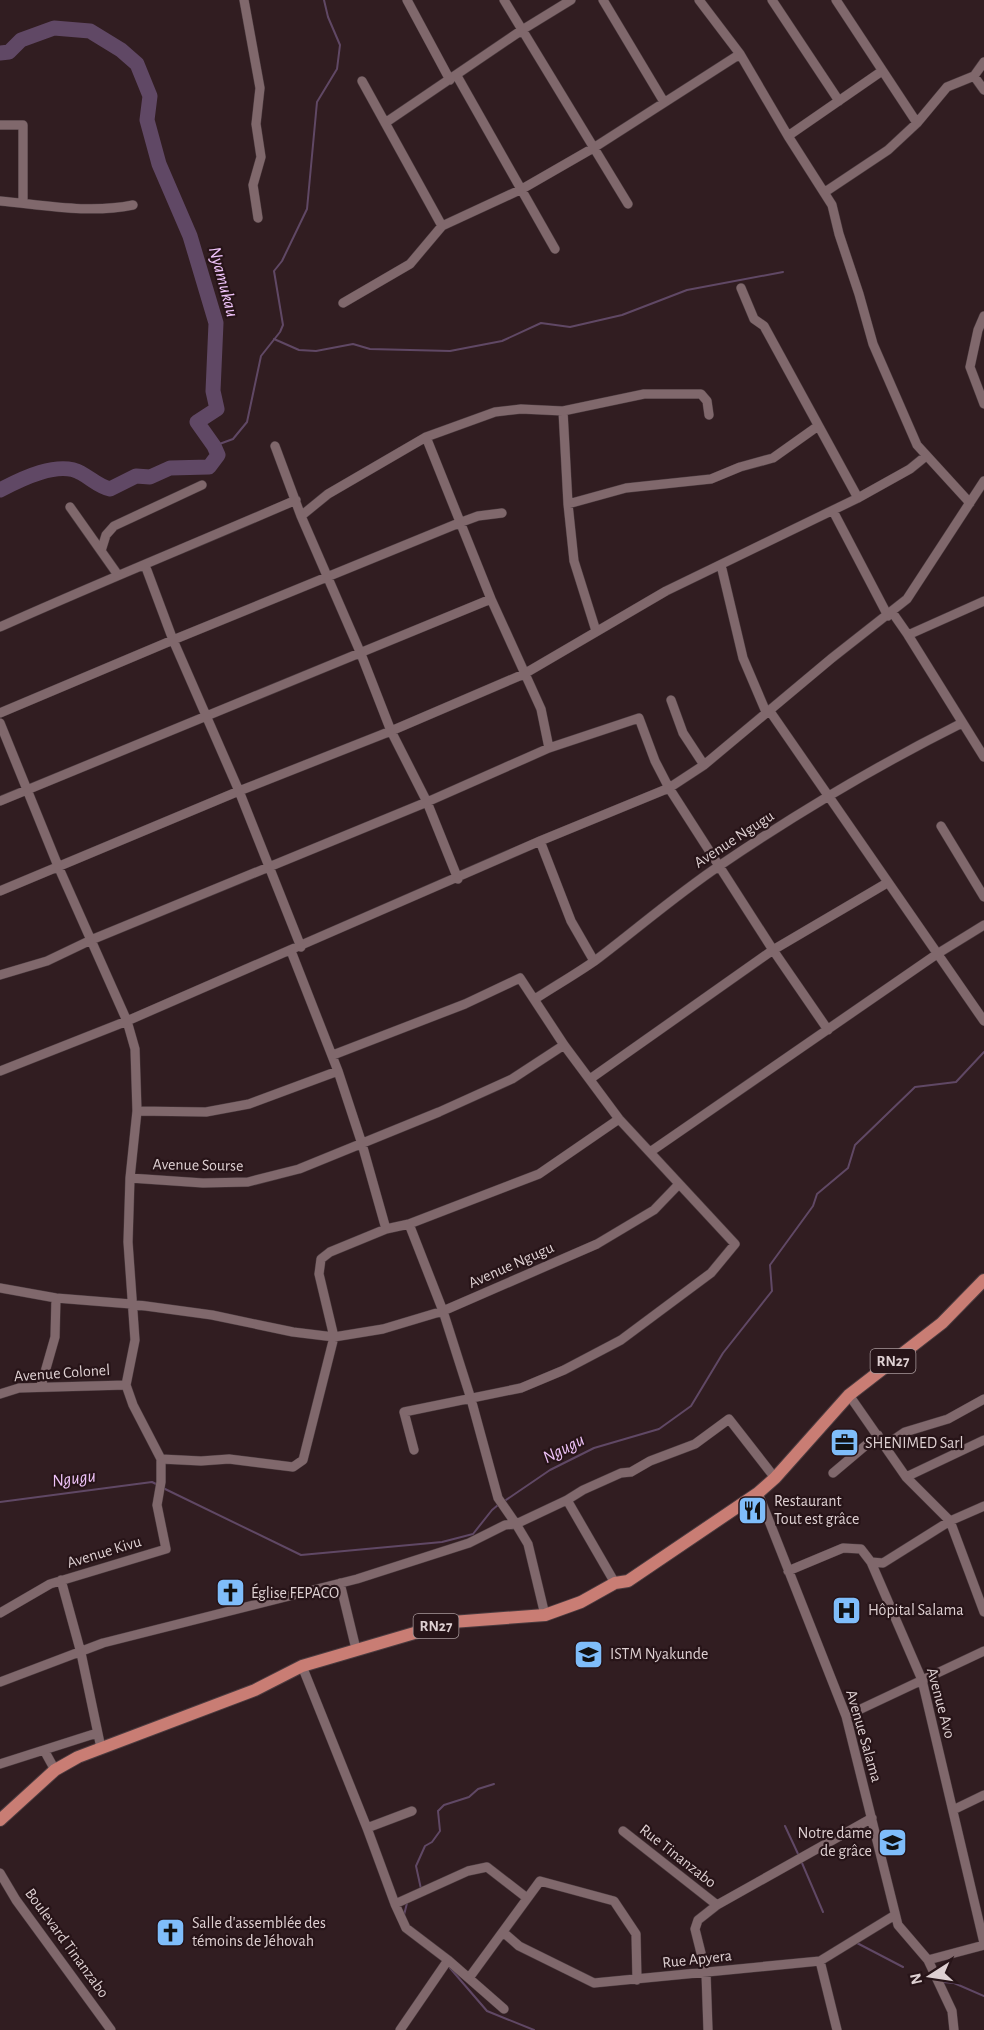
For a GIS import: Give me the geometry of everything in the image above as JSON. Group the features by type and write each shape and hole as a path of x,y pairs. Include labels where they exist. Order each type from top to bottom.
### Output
{"main road":[{"name":"RN27","path":"0,1820 55,1770 101,1748 255,1690 302,1666 452,1622 545,1615 581,1602 615,1583 628,1581 758,1493 775,1478 849,1395 942,1323 984,1280"}],"street":[{"path":"244,0 260,88 256,124 261,157 253,185 258,218"},
{"path":"407,0 522,189 555,249"},
{"path":"504,0 628,204"},
{"path":"385,123 522,30 571,0"},
{"path":"603,0 664,102"},
{"path":"699,0 740,54 825,192 832,205 873,344 917,445 970,503"},
{"path":"772,0 839,101"},
{"path":"836,0 917,123"},
{"path":"343,303 410,264 442,226 522,189 595,147 740,54"},
{"path":"825,192 888,150 917,123 947,87 974,76 984,62"},
{"path":"789,136 882,71"},
{"path":"974,76 984,90"},
{"path":"362,81 442,226"},
{"path":"0,125 23,125 23,203"},
{"path":"0,201 58,208 113,209 133,205"},
{"path":"741,288 754,319 764,326 858,498"},
{"path":"984,316 978,330 970,367 984,404"},
{"path":"301,516 328,494 426,437 495,412 521,409 563,411 644,394 701,394 707,401 709,415"},
{"path":"563,411 568,504 574,561 596,631"},
{"path":"568,504 626,488 711,479 740,466 773,458 818,426"},
{"path":"426,437 491,599 541,709 549,748"},
{"path":"275,446 301,516 361,654 391,731 427,802 458,879"},
{"path":"0,891 524,674 666,591 833,511 910,469 926,456"},
{"path":"0,1071 127,1021 669,788 704,765 845,647 907,599 984,481"},
{"path":"101,551 106,535 114,526 202,485"},
{"path":"0,627 296,500"},
{"path":"70,507 118,575"},
{"path":"833,511 890,614 908,635 962,723 980,743 984,758"},
{"path":"0,713 459,523 478,516 502,513"},
{"path":"145,565 173,640 239,791 301,947"},
{"path":"721,565 743,658 767,711 830,796 887,883 984,1021"},
{"path":"0,801 491,599"},
{"path":"908,635 984,601"},
{"path":"671,700 683,733 704,765"},
{"path":"0,975 47,961 91,940 269,869 549,748 639,717 655,761 669,788 773,950 828,1030"},
{"path":"0,723 58,866 127,1021 135,1049 137,1110 130,1178 128,1242 135,1340 126,1385 133,1405 161,1459 201,1461 229,1459 293,1467 303,1460 334,1337 320,1274 321,1259 330,1252 386,1229 409,1224 539,1174 618,1119"},
{"name":"Avenue Ngugu","path":"534,999 594,961 719,866 830,796 900,755 962,723"},
{"path":"941,826 984,897"},
{"path":"540,842 571,921 594,961"},
{"path":"590,1079 773,950 887,883"},
{"path":"650,1152 937,954 984,926"},
{"path":"291,951 333,1055 362,1144 386,1229"},
{"path":"333,1055 465,1004 520,978 564,1045 618,1119 735,1244 711,1273 621,1340 574,1365 521,1388 404,1412 414,1450"},
{"name":"Avenue Sourse","path":"130,1178 203,1183 248,1182 299,1169 512,1079 564,1045"},
{"path":"137,1110 206,1112 249,1104 338,1071"},
{"name":"Avenue Ngugu","path":"443,1311 597,1244 654,1210 679,1184"},
{"path":"409,1224 443,1311 471,1399 498,1498 528,1544 545,1615"},
{"path":"0,1288 56,1298 131,1304 212,1315 293,1332 334,1337 383,1329 443,1311"},
{"path":"41,1386 55,1337 56,1298"},
{"name":"Avenue Colonel","path":"0,1394 19,1388 41,1386 126,1385"},
{"path":"849,1395 886,1445 906,1477 950,1521 984,1612"},
{"path":"886,1445 905,1432 948,1419 984,1399"},
{"path":"0,1682 103,1643 340,1583 469,1543 505,1525 516,1524 611,1477 631,1472 650,1461 695,1444 729,1419 775,1478"},
{"path":"833,1473 878,1435"},
{"path":"906,1477 984,1440"},
{"name":"Avenue Kivu","path":"0,1613 23,1598 61,1580 166,1549 157,1505 161,1459"},
{"name":"Avenue Salama","path":"758,1493 846,1716 898,1925 928,1960 952,2011 954,2030"},
{"path":"567,1500 615,1583"},
{"path":"788,1571 843,1548 861,1549 871,1562 883,1563 950,1521 984,1506"},
{"name":"Avenue Avo","path":"871,1562 921,1680 984,1944"},
{"path":"61,1580 81,1653 101,1748"},
{"path":"340,1583 356,1649"},
{"path":"846,1716 984,1651"},
{"path":"302,1666 406,1928 504,2009"},
{"path":"0,1764 97,1733"},
{"path":"44,1750 55,1770"},
{"path":"953,1810 984,1795"},
{"path":"368,1828 412,1811"},
{"name":"Rue Tinanzabo","path":"623,1831 717,1905 872,1818"},
{"path":"395,1904 468,1871 487,1867 526,1898"},
{"name":"Boulevard Tinanzabo","path":"0,1873 16,1900 111,2030"},
{"path":"469,1978 540,1881 614,1901 636,1934 637,1980"},
{"path":"708,2030 706,1973 695,1929 698,1920 717,1905"},
{"name":"Rue Apyera","path":"503,1932 519,1946 594,1983 820,1961 895,1915"},
{"path":"928,1960 984,1944"},
{"path":"820,1961 837,2030"},
{"path":"400,2030 447,1962"}],"waterway":[{"path":"214,446 233,439 247,422 261,356 283,325 274,271 282,261 307,209 317,102 337,69 340,45 328,17 324,0"},
{"name":"Nyamukau","path":"0,53 9,52 21,40 54,28 90,31 121,50 137,64 150,96 147,120 159,164 190,236 216,323 213,391 217,409 197,422 218,455 209,467 170,468 150,477 136,476 110,489 81,473 62,469 40,472 0,490"},
{"path":"274,339 299,350 316,351 353,344 370,349 450,351 502,341 541,323 570,327 622,315 687,290 783,272"},
{"name":"Ngugu","path":"503,1502 550,1470 594,1448 659,1429 691,1406 723,1353 772,1291 770,1265 813,1206 817,1194 848,1168 855,1145 915,1087 956,1082 984,1052"},
{"name":"Ngugu","path":"0,1502 152,1482 158,1485"},
{"name":"Ngugu","path":"163,1488 301,1555 442,1542 473,1534 498,1505"},
{"path":"421,1889 416,1866 425,1846 432,1842 440,1831 438,1811 444,1805 469,1797 478,1789 494,1784"},
{"path":"785,1826 799,1856"},
{"path":"802,1863 823,1912"},
{"path":"404,1915 407,1903"},
{"path":"857,1943 903,1967"},
{"path":"450,1968 487,2011 534,2030"},
{"path":"943,1982 954,1983 984,1996"}],"place":[{"name":"SHENIMED Sarl","path":"844,1443"},
{"name":"Restaurant Tout est grâce","path":"753,1510"},
{"name":"Église FEPACO","path":"230,1593"},
{"name":"Hôpital Salama","path":"847,1610"},
{"name":"ISTM Nyakunde","path":"589,1654"},
{"name":"Notre dame de grâce","path":"893,1842"},
{"name":"Salle d'assemblée des témoins de Jéhovah","path":"171,1932"}]}
